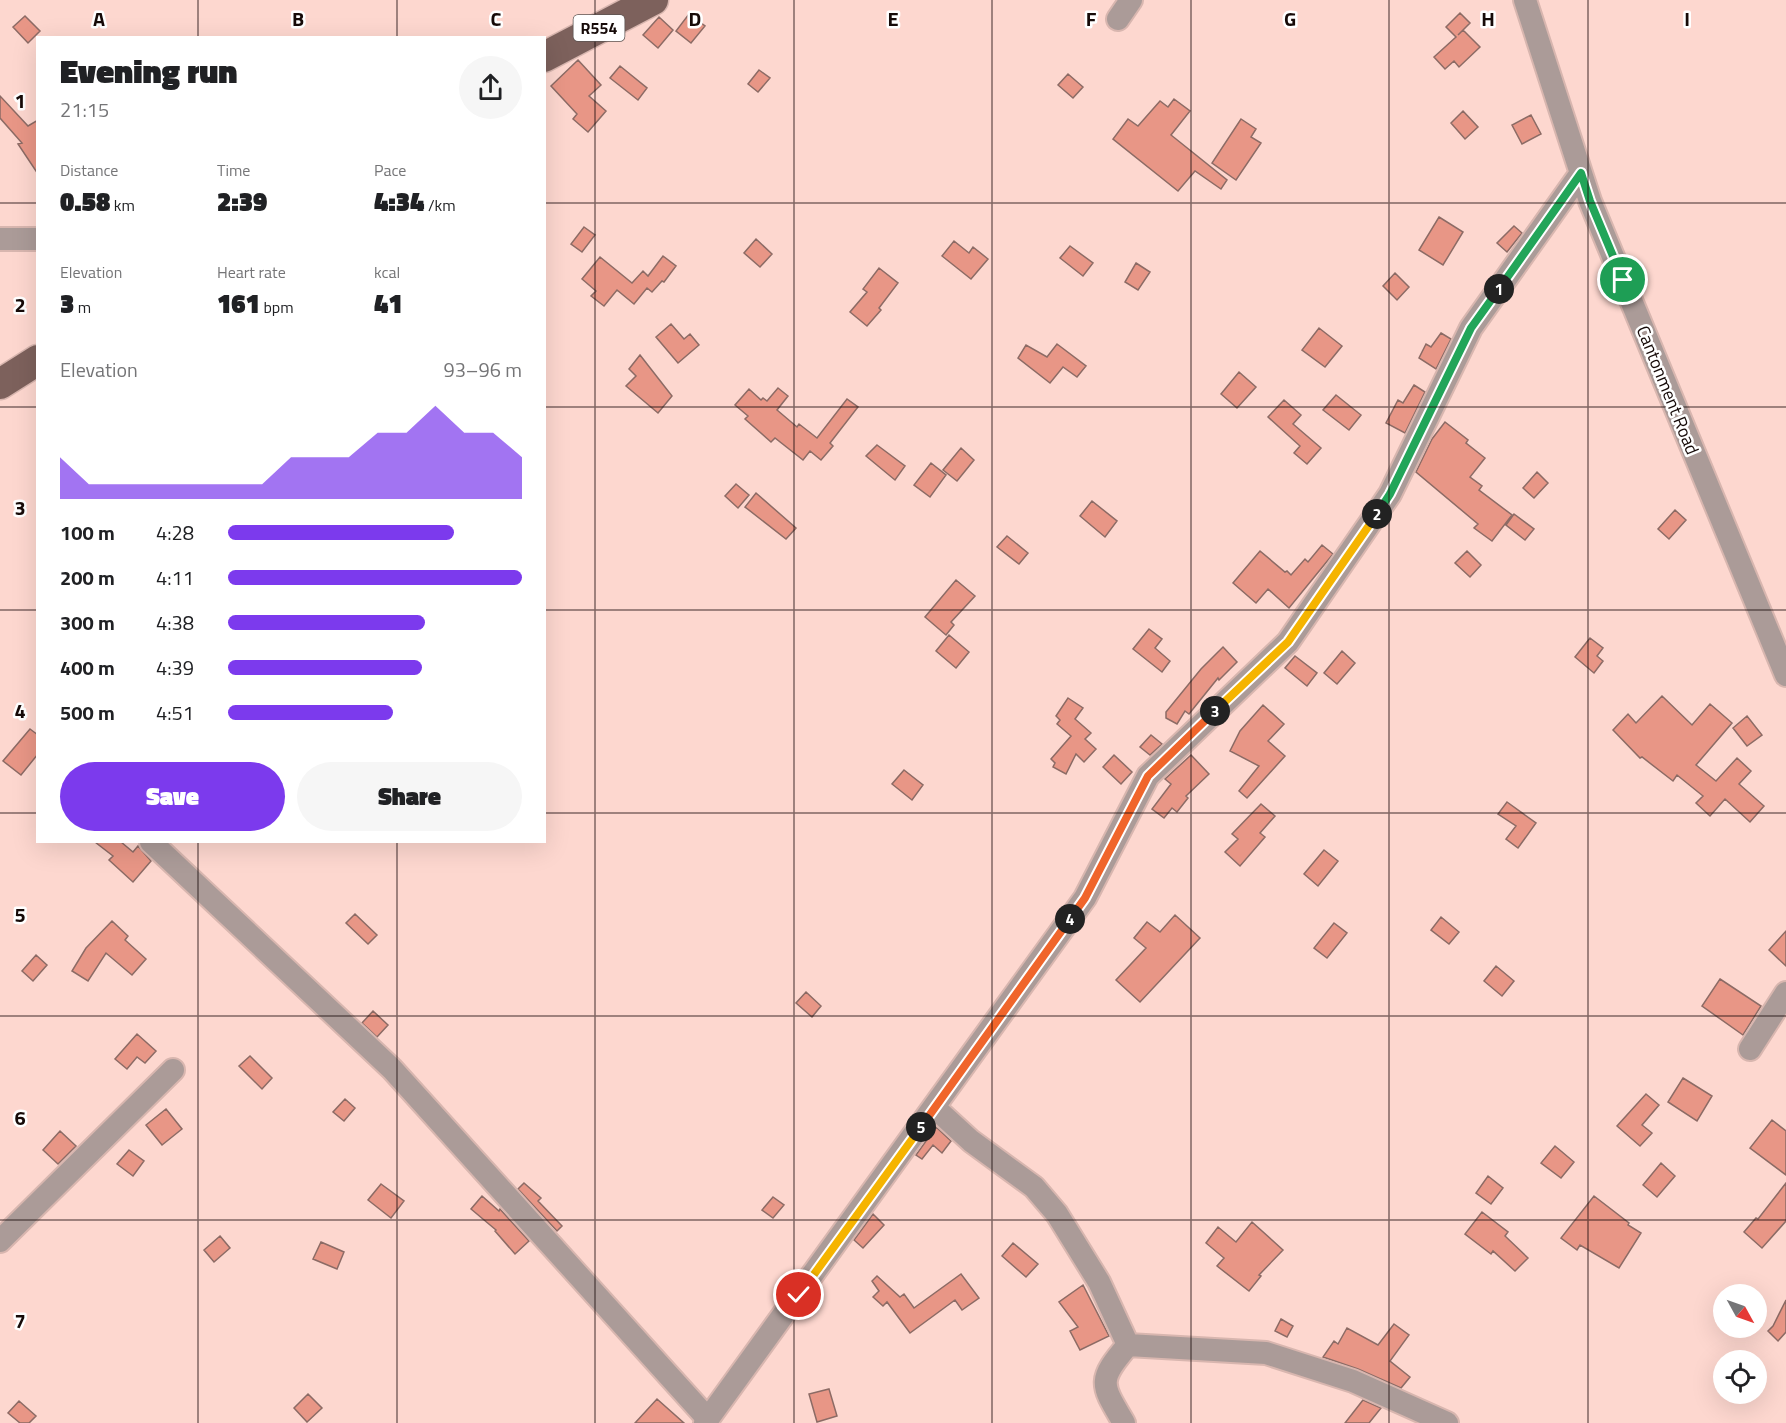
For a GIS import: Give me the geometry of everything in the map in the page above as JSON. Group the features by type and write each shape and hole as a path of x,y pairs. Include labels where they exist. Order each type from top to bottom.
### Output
{"main road":[{"name":"R554","path":"546,56 653,0"},
{"path":"0,384 36,361"}],"street":[{"path":"1118,20 1131,0"},
{"name":"Cantonment Road","path":"1525,0 1594,212 1786,675"},
{"path":"152,843 392,1069 706,1421 1085,898 1148,776 1288,642 1390,494 1471,328 1581,173"},
{"path":"0,239 36,239"},
{"path":"1750,1049 1786,993"},
{"path":"0,1241 173,1070"},
{"path":"935,1108 971,1141 1034,1187 1057,1214 1099,1282 1128,1345"},
{"path":"1124,1423 1107,1394 1104,1377 1128,1345"},
{"path":"1128,1345 1266,1353 1353,1381 1447,1423"}],"building":[{"path":"1460,13 1470,23 1463,30 1480,47 1459,67 1454,61 1445,69 1434,57 1456,37 1446,27"},
{"path":"689,14 705,26 691,43 676,31"},
{"path":"25,16 40,31 28,43 13,27"},
{"path":"659,17 673,30 658,48 643,35"},
{"path":"578,60 601,85 589,96 606,111 588,132 573,119 577,114 551,86"},
{"path":"620,66 647,88 638,100 610,78"},
{"path":"759,70 770,78 758,92 748,84"},
{"path":"1068,74 1083,87 1073,98 1058,85"},
{"path":"0,96 28,126 36,121 36,171 18,144 22,143 0,118"},
{"path":"1174,99 1190,111 1171,135 1227,180 1221,189 1195,171 1178,191 1113,139 1128,119 1138,126 1160,101 1168,107"},
{"path":"1463,111 1478,127 1465,139 1451,123"},
{"path":"1531,115 1541,134 1522,144 1512,125"},
{"path":"1241,119 1256,129 1251,137 1261,143 1236,180 1212,163"},
{"path":"1439,217 1463,232 1443,265 1419,250"},
{"path":"1514,226 1522,233 1507,252 1497,243"},
{"path":"584,227 595,235 582,252 571,244"},
{"path":"756,239 772,254 760,267 744,253"},
{"path":"954,241 969,253 973,247 988,259 971,279 942,256"},
{"path":"1070,246 1093,263 1083,276 1060,258"},
{"path":"663,256 676,266 664,282 662,281 652,292 647,288 634,304 617,290 604,306 591,296 596,291 582,279 600,257 632,283 643,271 648,276"},
{"path":"1136,263 1150,272 1138,290 1125,282"},
{"path":"879,268 898,283 879,308 881,310 867,326 850,312 867,292 863,289"},
{"path":"1395,273 1409,287 1397,300 1383,286"},
{"path":"671,324 684,339 690,334 699,345 678,363 656,337"},
{"path":"1319,328 1342,346 1325,367 1302,350"},
{"path":"1441,333 1451,339 1436,369 1419,358 1426,344 1431,347"},
{"path":"1057,344 1086,366 1077,377 1063,367 1050,383 1018,358 1026,345 1047,357"},
{"path":"640,355 672,396 658,413 626,386 636,376 629,369"},
{"path":"1239,372 1256,387 1237,408 1221,394"},
{"path":"1414,385 1425,392 1405,433 1386,423 1398,400 1403,403"},
{"path":"778,388 788,396 777,410 797,427 799,424 817,438 847,399 858,407 830,443 833,446 821,460 810,451 803,460 775,438 771,442 745,419 748,416 735,405 749,389 761,400 763,398 767,401"},
{"path":"1336,395 1361,415 1349,430 1323,410"},
{"path":"1284,400 1301,415 1293,424 1321,448 1307,464 1294,453 1300,446 1268,417"},
{"path":"1445,422 1468,440 1466,443 1485,458 1470,477 1482,486 1479,490 1512,515 1492,541 1474,528 1478,524 1416,472 1432,439"},
{"path":"877,445 905,466 895,480 866,456"},
{"path":"961,448 974,460 957,481 943,470"},
{"path":"931,463 946,475 930,497 914,485"},
{"path":"1537,472 1548,483 1534,498 1523,488"},
{"path":"736,484 749,495 738,508 725,496"},
{"path":"756,493 796,528 786,539 745,507"},
{"path":"1092,501 1117,521 1105,537 1080,516"},
{"path":"1675,510 1686,520 1669,539 1658,529"},
{"path":"1514,514 1534,529 1525,540 1506,525"},
{"path":"1007,536 1028,553 1019,564 997,547"},
{"path":"1322,545 1333,554 1289,608 1268,589 1256,603 1233,583 1260,551 1291,575 1305,559 1308,562"},
{"path":"1467,551 1481,565 1470,577 1455,563"},
{"path":"956,580 975,596 951,622 954,625 946,635 925,617"},
{"path":"1149,629 1162,639 1155,648 1170,661 1162,672 1133,649"},
{"path":"949,635 969,652 956,668 936,651"},
{"path":"1590,638 1603,648 1597,656 1603,661 1594,673 1575,657"},
{"path":"1223,647 1237,662 1219,680 1218,678 1189,714 1185,711 1177,724 1166,718 1166,712 1201,669"},
{"path":"1342,651 1355,663 1337,684 1324,673"},
{"path":"1295,656 1317,673 1307,686 1285,668"},
{"path":"1662,696 1692,725 1710,704 1732,723 1696,765 1716,781 1737,758 1751,771 1739,784 1764,806 1750,822 1725,799 1710,816 1696,803 1703,796 1677,775 1673,781 1642,757 1640,758 1613,730 1628,714 1636,723"},
{"path":"1068,698 1083,708 1075,719 1091,733 1085,739 1096,749 1084,762 1076,754 1066,774 1053,767 1055,763 1051,759 1071,736 1057,724 1060,720 1056,716"},
{"path":"1263,705 1284,724 1268,741 1285,756 1247,798 1239,791 1259,766 1230,751 1240,731"},
{"path":"1747,716 1762,735 1747,746 1733,728"},
{"path":"30,729 36,734 36,756 21,775 3,761"},
{"path":"1151,735 1162,744 1150,755 1140,747"},
{"path":"1114,755 1132,772 1121,784 1103,767"},
{"path":"1191,755 1209,774 1186,796 1188,798 1177,812 1172,808 1164,818 1152,809 1171,784 1165,779"},
{"path":"904,770 923,785 912,800 892,784"},
{"path":"1507,802 1536,823 1518,848 1506,839 1516,826 1498,814"},
{"path":"1261,804 1275,816 1260,833 1265,837 1240,866 1225,852 1238,839 1232,834"},
{"path":"96,843 122,843 133,852 138,846 151,861 133,882 109,860 113,856"},
{"path":"1324,850 1338,861 1318,886 1304,874"},
{"path":"355,914 377,935 368,944 346,923"},
{"path":"1175,915 1200,938 1140,1002 1116,980 1146,948 1134,938 1147,922 1160,932"},
{"path":"1441,917 1459,932 1449,944 1431,930"},
{"path":"112,921 128,936 125,940 146,959 132,975 106,953 88,981 72,971 86,948"},
{"path":"1334,923 1347,933 1327,958 1314,948"},
{"path":"1786,931 1786,966 1769,950"},
{"path":"36,955 47,965 33,981 22,971"},
{"path":"1496,966 1514,981 1502,996 1484,981"},
{"path":"1720,979 1761,1006 1743,1035 1702,1006"},
{"path":"806,992 821,1006 812,1017 796,1003"},
{"path":"373,1011 388,1025 377,1037 362,1023"},
{"path":"137,1034 156,1051 145,1063 137,1057 127,1069 115,1059"},
{"path":"250,1056 272,1078 262,1089 239,1066"},
{"path":"1683,1078 1712,1096 1697,1121 1668,1102"},
{"path":"1646,1094 1659,1105 1642,1125 1652,1133 1640,1146 1617,1126"},
{"path":"345,1099 355,1108 344,1121 333,1112"},
{"path":"166,1109 182,1129 162,1145 146,1125"},
{"path":"1772,1120 1786,1131 1786,1175 1750,1148"},
{"path":"936,1127 951,1141 942,1153 933,1145 922,1159 916,1155"},
{"path":"60,1131 76,1146 58,1164 43,1150"},
{"path":"1555,1146 1574,1162 1561,1178 1541,1163"},
{"path":"129,1150 144,1161 133,1176 117,1164"},
{"path":"1661,1163 1675,1176 1657,1197 1643,1185"},
{"path":"1488,1176 1503,1188 1491,1204 1476,1193"},
{"path":"524,1183 541,1198 538,1201 562,1226 557,1231 518,1189"},
{"path":"1786,1183 1786,1221 1762,1248 1744,1232 1756,1218 1758,1219"},
{"path":"381,1184 404,1201 391,1218 368,1200"},
{"path":"482,1196 499,1211 500,1209 529,1241 515,1254 496,1230 471,1209"},
{"path":"1594,1196 1641,1233 1619,1268 1580,1245 1577,1250 1561,1238"},
{"path":"773,1197 784,1205 773,1218 762,1210"},
{"path":"1482,1212 1508,1232 1505,1236 1528,1258 1515,1271 1493,1251 1491,1254 1465,1234"},
{"path":"873,1214 884,1225 863,1248 854,1240"},
{"path":"1252,1222 1283,1250 1259,1275 1261,1276 1249,1291 1217,1266 1224,1258 1206,1243 1218,1227 1236,1242"},
{"path":"220,1236 230,1248 214,1262 204,1250"},
{"path":"321,1242 344,1252 337,1269 313,1259"},
{"path":"1013,1243 1038,1264 1026,1277 1002,1256"},
{"path":"961,1274 979,1298 962,1310 955,1300 910,1333 887,1302 883,1306 873,1297 879,1291 872,1281 877,1276 900,1297 904,1294 914,1308"},
{"path":"1083,1285 1109,1336 1080,1350 1070,1331 1078,1327 1059,1302"},
{"path":"1786,1300 1786,1332 1778,1341 1768,1331 1773,1326"},
{"path":"1281,1319 1293,1326 1287,1337 1275,1331"},
{"path":"1394,1324 1409,1335 1390,1361 1410,1377 1401,1388 1323,1357 1334,1341 1338,1344 1347,1328 1378,1345"},
{"path":"829,1389 837,1416 817,1422 809,1394"},
{"path":"308,1394 322,1408 307,1422 294,1408"},
{"path":"657,1399 684,1423 635,1423"},
{"path":"1363,1400 1381,1408 1369,1423 1345,1423"},
{"path":"19,1401 36,1416 29,1423 20,1423 8,1413"}],"route":[{"path":"799,1295 1085,898 1148,776 1288,642 1390,494 1471,328 1581,173 1590,201 1623,280"}]}
